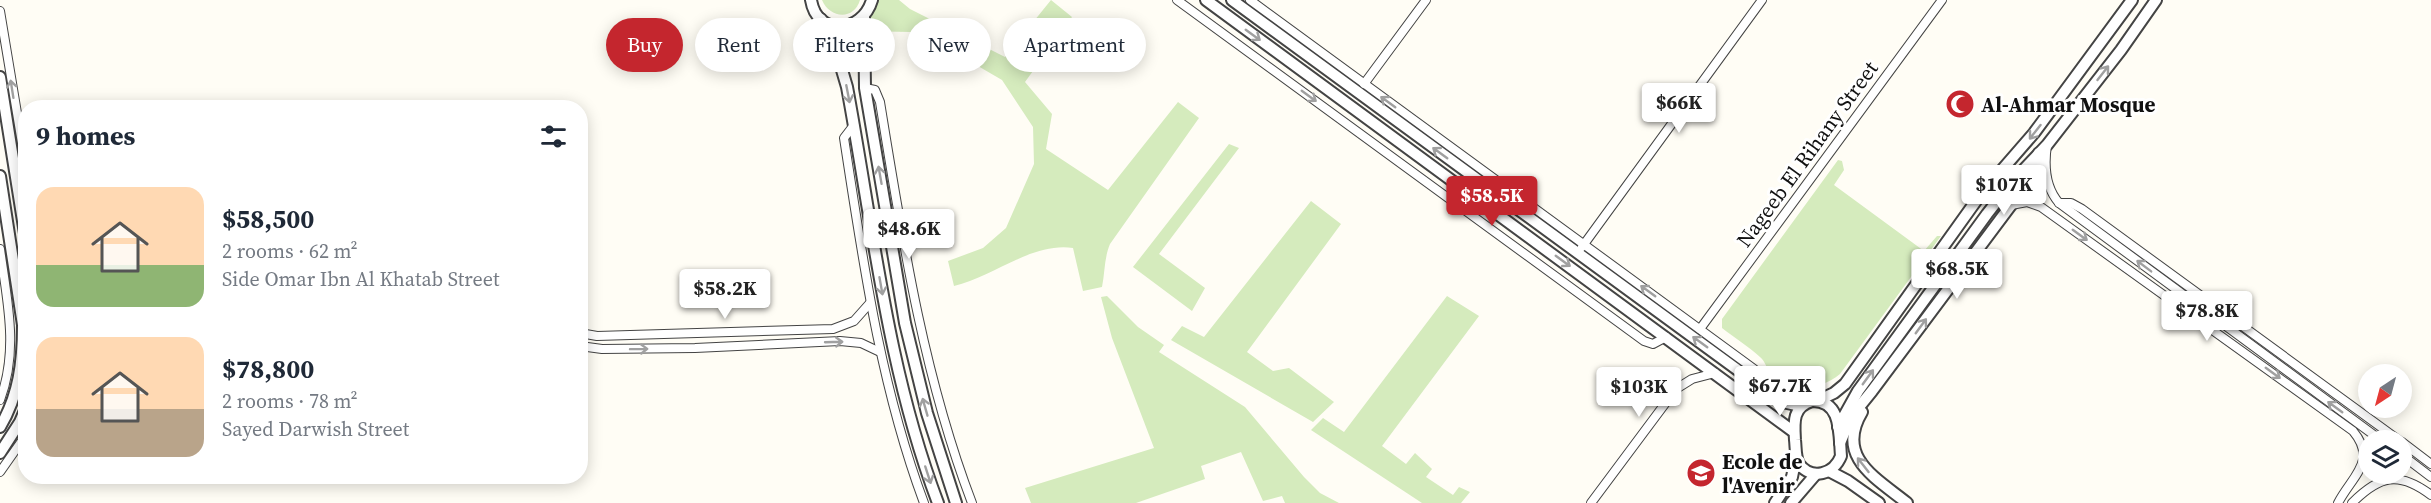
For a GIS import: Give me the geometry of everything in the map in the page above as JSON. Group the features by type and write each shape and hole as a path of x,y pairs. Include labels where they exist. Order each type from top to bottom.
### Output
{"street":[{"path":"872,0 864,17 865,88 905,323 927,412 956,503"},
{"path":"1177,0 1644,341 1653,344 1666,337"},
{"path":"1206,0 1794,432"},
{"path":"1232,0 1411,131 1580,249 1700,329 1762,376 1772,395"},
{"path":"1250,0 1364,84 1772,395 1787,403 1801,406 1834,393 1845,384 1972,205 2034,133 2132,0"},
{"path":"1364,84 1426,0"},
{"path":"1580,249 1761,0"},
{"name":"Nageeb El Rihany Street","path":"1700,329 1942,0"},
{"path":"1838,427 1858,391 1987,214 2012,182 2043,149 2123,47 2156,0"},
{"path":"810,1 820,18"},
{"path":"0,11 18,172"},
{"path":"2107,35 2123,47"},
{"path":"842,72 854,125 887,326 910,417 938,503"},
{"path":"0,77 18,138"},
{"path":"865,88 874,90 880,102 900,224 938,403 972,503"},
{"path":"854,125 844,138 870,303 880,352 924,503"},
{"path":"1402,144 1411,131"},
{"path":"2043,149 2051,191 2060,203 2367,430"},
{"path":"1840,442 1851,417 2036,175 2043,149"},
{"path":"0,176 11,326 9,371 0,400"},
{"path":"2011,205 2027,202 2041,207 2353,431 2360,441 2365,456 2363,464 2338,503"},
{"path":"2060,203 2071,203 2082,209 2290,361 2380,430"},
{"path":"4,248 18,305"},
{"path":"588,334 833,329 854,321 870,303"},
{"path":"887,326 905,323"},
{"path":"588,347 673,348 840,341 861,344 880,352"},
{"path":"2283,370 2290,361"},
{"path":"1592,503 1676,389 1692,379 1715,373"},
{"path":"0,427 15,395 18,378"},
{"path":"1872,391 1854,427 1854,450 1866,470 1907,503"},
{"path":"1796,457 1806,470 1816,474 1829,471 1839,461 1840,442 1834,411 1827,404 1817,401"},
{"path":"1775,503 1792,477 1796,457 1795,415 1801,406"},
{"path":"0,453 18,422"},
{"path":"0,472 18,446"},
{"path":"2412,453 2431,464"},
{"path":"2412,457 2431,477"},
{"path":"1829,471 1848,480 1878,502"},
{"path":"1791,503 1816,474"},
{"path":"2352,503 2368,487 2386,479 2408,481 2431,495"}],"green space":[{"path":"822,0 860,0 853,11 841,15 830,11"},
{"path":"879,0 899,0 910,9 928,18 907,18 907,32 895,32 895,18 868,18"},
{"path":"1051,0 1071,18 1036,18"},
{"path":"991,50 1003,56 1003,72 1032,72 1025,82 1052,114 1046,149 1108,190 1178,102 1199,118 1110,244 1102,287 1083,291 1073,248 1043,250 969,282 954,286 948,261 983,248 1006,228 1034,164 1033,127 1002,80 988,72 991,72"},
{"path":"1229,144 1239,148 1159,254 1205,288 1192,311 1133,267"},
{"path":"1838,160 1842,161 1844,170 1834,185 1924,251 1937,236 1941,236 1840,374 1815,387 1797,388 1788,386 1772,376 1760,357 1722,328 1722,319"},
{"path":"1311,201 1341,224 1247,352 1273,371 1289,368 1334,402 1313,422 1171,340 1182,326 1204,337"},
{"path":"1107,296 1138,327 1164,345 1159,352 1245,407 1304,477 1320,493 1339,503 1285,503 1282,496 1263,501 1241,452 1201,466 1205,479 1136,503 1031,503 1025,488 1154,448 1112,338 1101,297"},
{"path":"1447,296 1479,316 1382,446 1406,464 1415,453 1432,469 1426,477 1453,495 1459,487 1470,492 1461,503 1422,503 1311,430 1323,418 1344,432"}],"place":[{"name":"Al-Ahmar Mosque","path":"1960,104"},
{"name":"Ecole de l'Avenir","path":"1701,473"}]}
